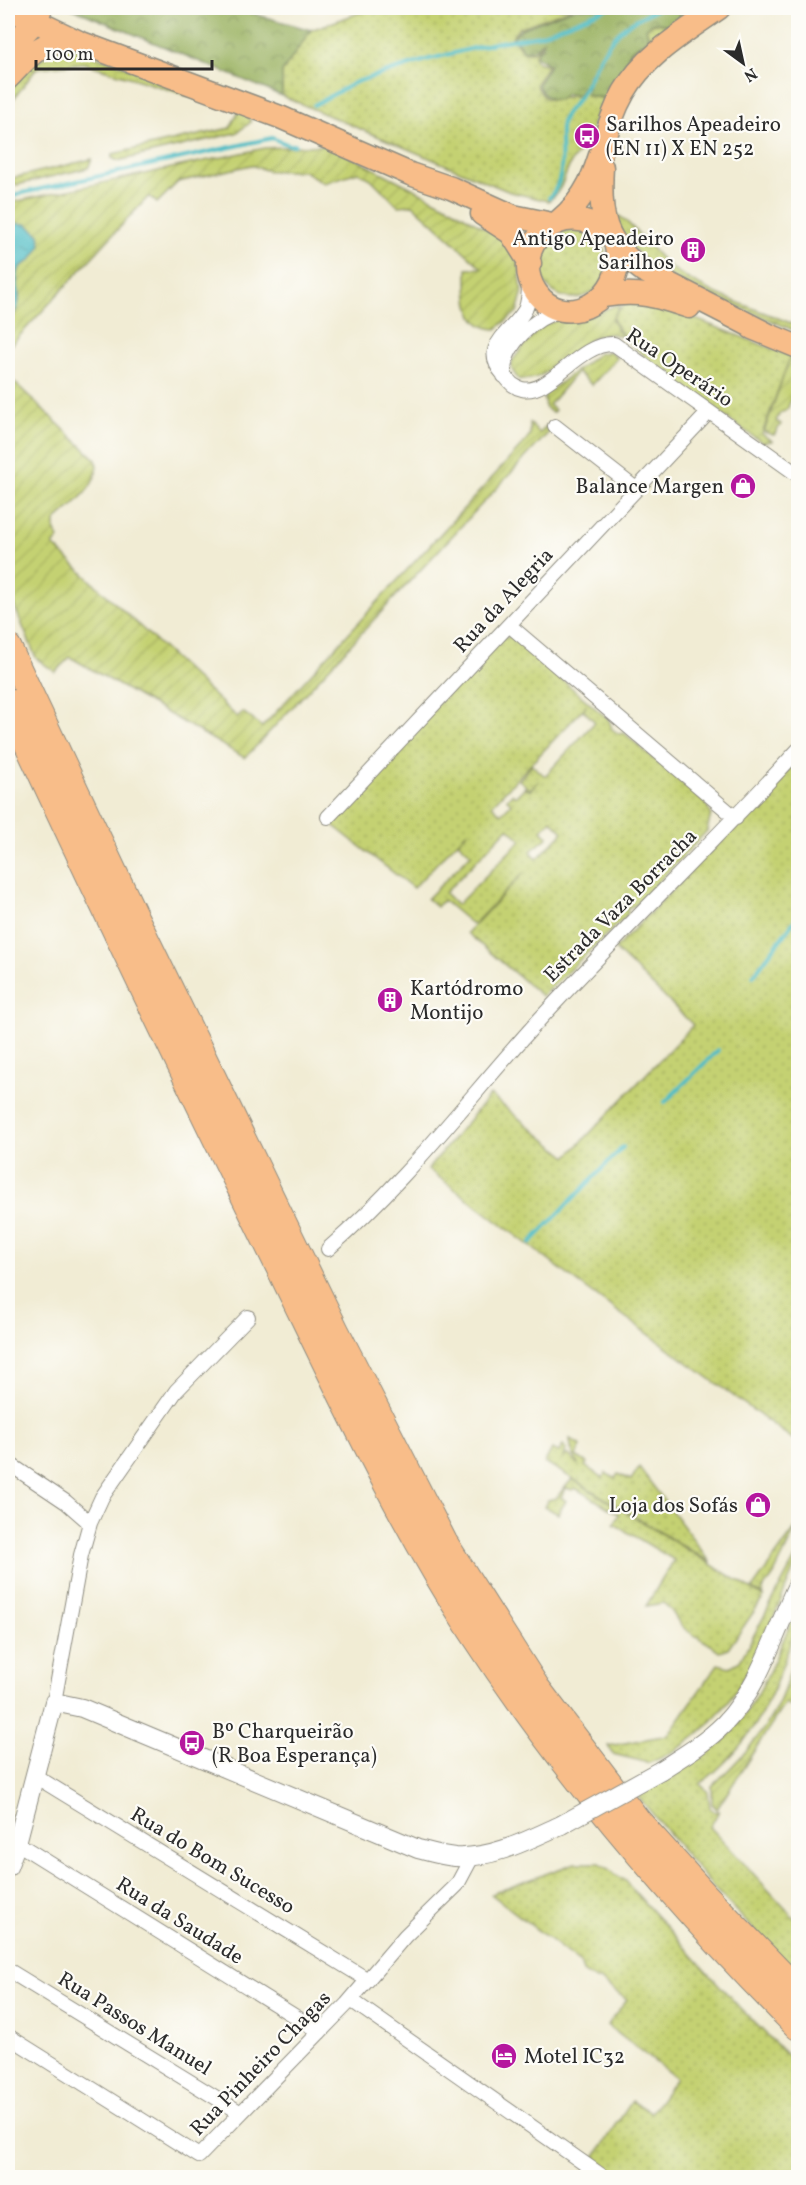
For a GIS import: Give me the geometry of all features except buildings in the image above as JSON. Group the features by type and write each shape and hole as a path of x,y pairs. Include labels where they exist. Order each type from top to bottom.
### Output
{"highway":[{"path":"8,647 136,919 324,1307 444,1542 537,1688 638,1821 704,1894 798,1991"},
{"path":"8,702 102,905 291,1292 421,1547 445,1589 513,1693 594,1802 681,1905 798,2027"}],"main road":[{"path":"8,8 37,13 138,52 410,174 452,188 513,216 556,223 586,220 644,271 767,334"},
{"path":"530,268 536,240 576,207 586,192 602,156 616,105 637,72 659,51 719,8"},
{"path":"37,13 79,42 280,117"},
{"path":"8,71 20,37 37,13"},
{"path":"8,21 11,32 8,71"},
{"path":"8,71 45,43 58,40 79,42"},
{"path":"410,174 502,227 519,244 530,268 534,289 543,300 567,310 585,307 604,296 611,288 618,268 601,196 602,156"},
{"path":"604,296 625,292 646,293 767,334 798,347"}],"street":[{"path":"504,376 497,368 495,352 503,336 525,310 530,268"},
{"path":"504,376 507,357 522,336 540,318 567,310"},
{"name":"Rua Operário","path":"504,376 515,387 532,389 585,352 602,344 614,344 798,476"},
{"name":"Rua da Alegria","path":"328,817 709,412"},
{"path":"555,426 636,489"},
{"path":"509,625 736,819"},
{"name":"Estrada Vaza Borracha","path":"328,1249 423,1153 582,975 736,819 798,750"},
{"path":"8,1868 17,1843 54,1702 81,1555 90,1523 102,1497 176,1391 248,1317"},
{"path":"8,1463 66,1502 90,1523"},
{"path":"54,1702 82,1708 418,1849 455,1857 473,1855 518,1845 561,1825 661,1770 700,1745 735,1712 760,1666 798,1583"},
{"name":"Rua do Bom Sucesso","path":"35,1776 368,1980"},
{"name":"Rua da Saudade","path":"17,1843 320,2032"},
{"name":"Rua Pinheiro Chagas","path":"8,2036 199,2156 351,2000 405,1936 457,1885 473,1855"},
{"name":"Rua Passos Manuel","path":"8,1970 241,2113"},
{"path":"351,2000 604,2178"}],"green space":[{"path":"71,8 233,8 311,30 282,72 282,96"},
{"path":"373,8 573,8 519,28 512,37 523,52 534,52 543,42 534,57 537,62 548,65 536,84 544,97 553,100 577,96 589,81 587,96 605,99 611,96 632,51 646,42 649,36 646,29 653,23 675,26 681,20 679,8 701,8 601,106 588,141 569,166 557,193 548,201 510,192 282,96 282,72 311,30"},
{"path":"576,8 678,8 681,20 674,26 653,22 646,29 648,36 645,41 631,50 610,96 605,98 587,95 587,82 578,95 566,94 559,100 551,99 543,94 538,84 550,65 536,57 537,51 543,47 544,40 533,50 524,51 513,37 521,29"},
{"path":"66,46 208,95 205,101 84,63 37,68 8,106 9,94 19,75 35,62"},
{"path":"239,110 249,116 251,122 236,133 118,161 112,158 112,154 230,128"},
{"path":"328,145 449,207 502,238 519,264 522,294 517,312 496,329 478,323 470,308 467,269 482,268 413,205 398,206 371,179 358,172 324,183 304,171 268,171 251,165 178,182 157,203 149,196 8,348 8,203 265,148"},
{"path":"92,159 88,168 8,187 8,179"},
{"path":"611,212 624,219 668,265 682,275 731,300 798,326 798,332 685,284 649,264 627,243"},
{"path":"573,230 586,232 597,240 605,251 607,264 605,277 597,288 586,296 573,298 560,296 549,288 541,277 539,264 541,251 549,240 560,232"},
{"path":"627,302 665,307 798,359 798,363 789,360 762,434 772,441 763,443 728,419 652,363 632,344 618,328 613,315"},
{"path":"621,303 612,319 617,330 629,341 614,334 600,335 586,342 547,372 533,378 518,379 512,370 512,361 539,327 558,320 589,316"},
{"path":"610,351 617,358 592,385 577,372 549,405 555,410 552,413 545,407 544,395 598,354"},
{"path":"789,360 798,363 798,388 795,389 787,410 780,413 776,421 781,424 774,435 764,432"},
{"path":"8,376 96,460 95,478 90,486 55,521 55,532 59,538 53,545 237,717 243,712 262,727 526,441 530,435 530,423 539,433 546,426 551,430 245,758 70,657 55,672 36,658 8,591"},
{"path":"511,636 609,720 612,729 619,734 624,733 706,804 711,814 707,831 636,905 627,908 628,914 542,996 467,933 523,873 473,925 443,900 437,907 427,899 471,854 458,842 468,831 413,888 326,820 500,638","holes":["587,705 583,710 595,722 545,776 532,765 519,780 530,789 539,781 530,791 525,787 515,797 512,794 507,799 511,804 501,814 492,805","551,820 563,832 537,859 531,851 548,837 542,830","508,828 521,840 457,905 445,893"]},
{"path":"798,760 798,1443 580,1284 428,1169 490,1095 567,1157 693,1025 615,949"},
{"path":"570,1439 581,1446 576,1456 587,1463 585,1466 603,1478 605,1473 615,1478 618,1474 631,1480 639,1467 711,1563 545,1462 552,1449 559,1452 563,1445 566,1449 564,1458 568,1454 578,1465 571,1449"},
{"path":"572,1479 764,1597 728,1649 719,1651 685,1629 663,1603 646,1606 674,1560 614,1524 619,1514 575,1488 572,1490 566,1488 561,1497 566,1501 558,1514 544,1506 548,1500 556,1498"},
{"path":"798,1525 772,1578 762,1590 764,1596 752,1589"},
{"path":"798,1553 798,1559 759,1650 726,1705 705,1728 679,1748 649,1763 613,1754 608,1746 668,1735 718,1664 730,1667 740,1661"},
{"path":"798,1605 797,1618 779,1675 754,1727 731,1756 700,1784 708,1792 710,1808 715,1812 719,1811 710,1827 798,1922 798,1976 713,1887 636,1794 694,1762 728,1736 764,1683"},
{"path":"798,1643 798,1692 795,1707 794,1709 785,1703 717,1809 712,1804 712,1786 748,1749 771,1718 784,1691"},
{"path":"575,1863 600,1863 625,1881 741,2009 798,2066 798,2177 609,2177 591,2163 632,2101 651,2113 676,2078 607,2025 627,2000 600,1980 595,1980 583,1972 580,1963 491,1894"}],"water":[{"path":"8,223 26,224 39,234 41,245 31,260 20,267 17,281 18,306 8,321"}],"waterway":[{"path":"314,105 356,82 426,60 494,43 540,35 608,8"},
{"path":"549,198 558,183 562,156 561,128 569,109 616,35 631,22 659,8"},
{"path":"8,200 18,194 272,138 295,145"},
{"path":"753,976 798,916"},
{"path":"665,1102 718,1050"},
{"path":"530,1243 623,1147"}],"place":[{"name":"Sarilhos Apeadeiro (EN 11) X EN 252","path":"587,136"},
{"name":"Antigo Apeadeiro Sarilhos","path":"693,250"},
{"name":"Balance Margen","path":"743,486"},
{"name":"Kartódromo Montijo","path":"390,1000"},
{"name":"Loja dos Sofás","path":"758,1505"},
{"name":"Bº Charqueirão (R Boa Esperança)","path":"192,1743"},
{"name":"Motel IC32","path":"504,2056"}]}
